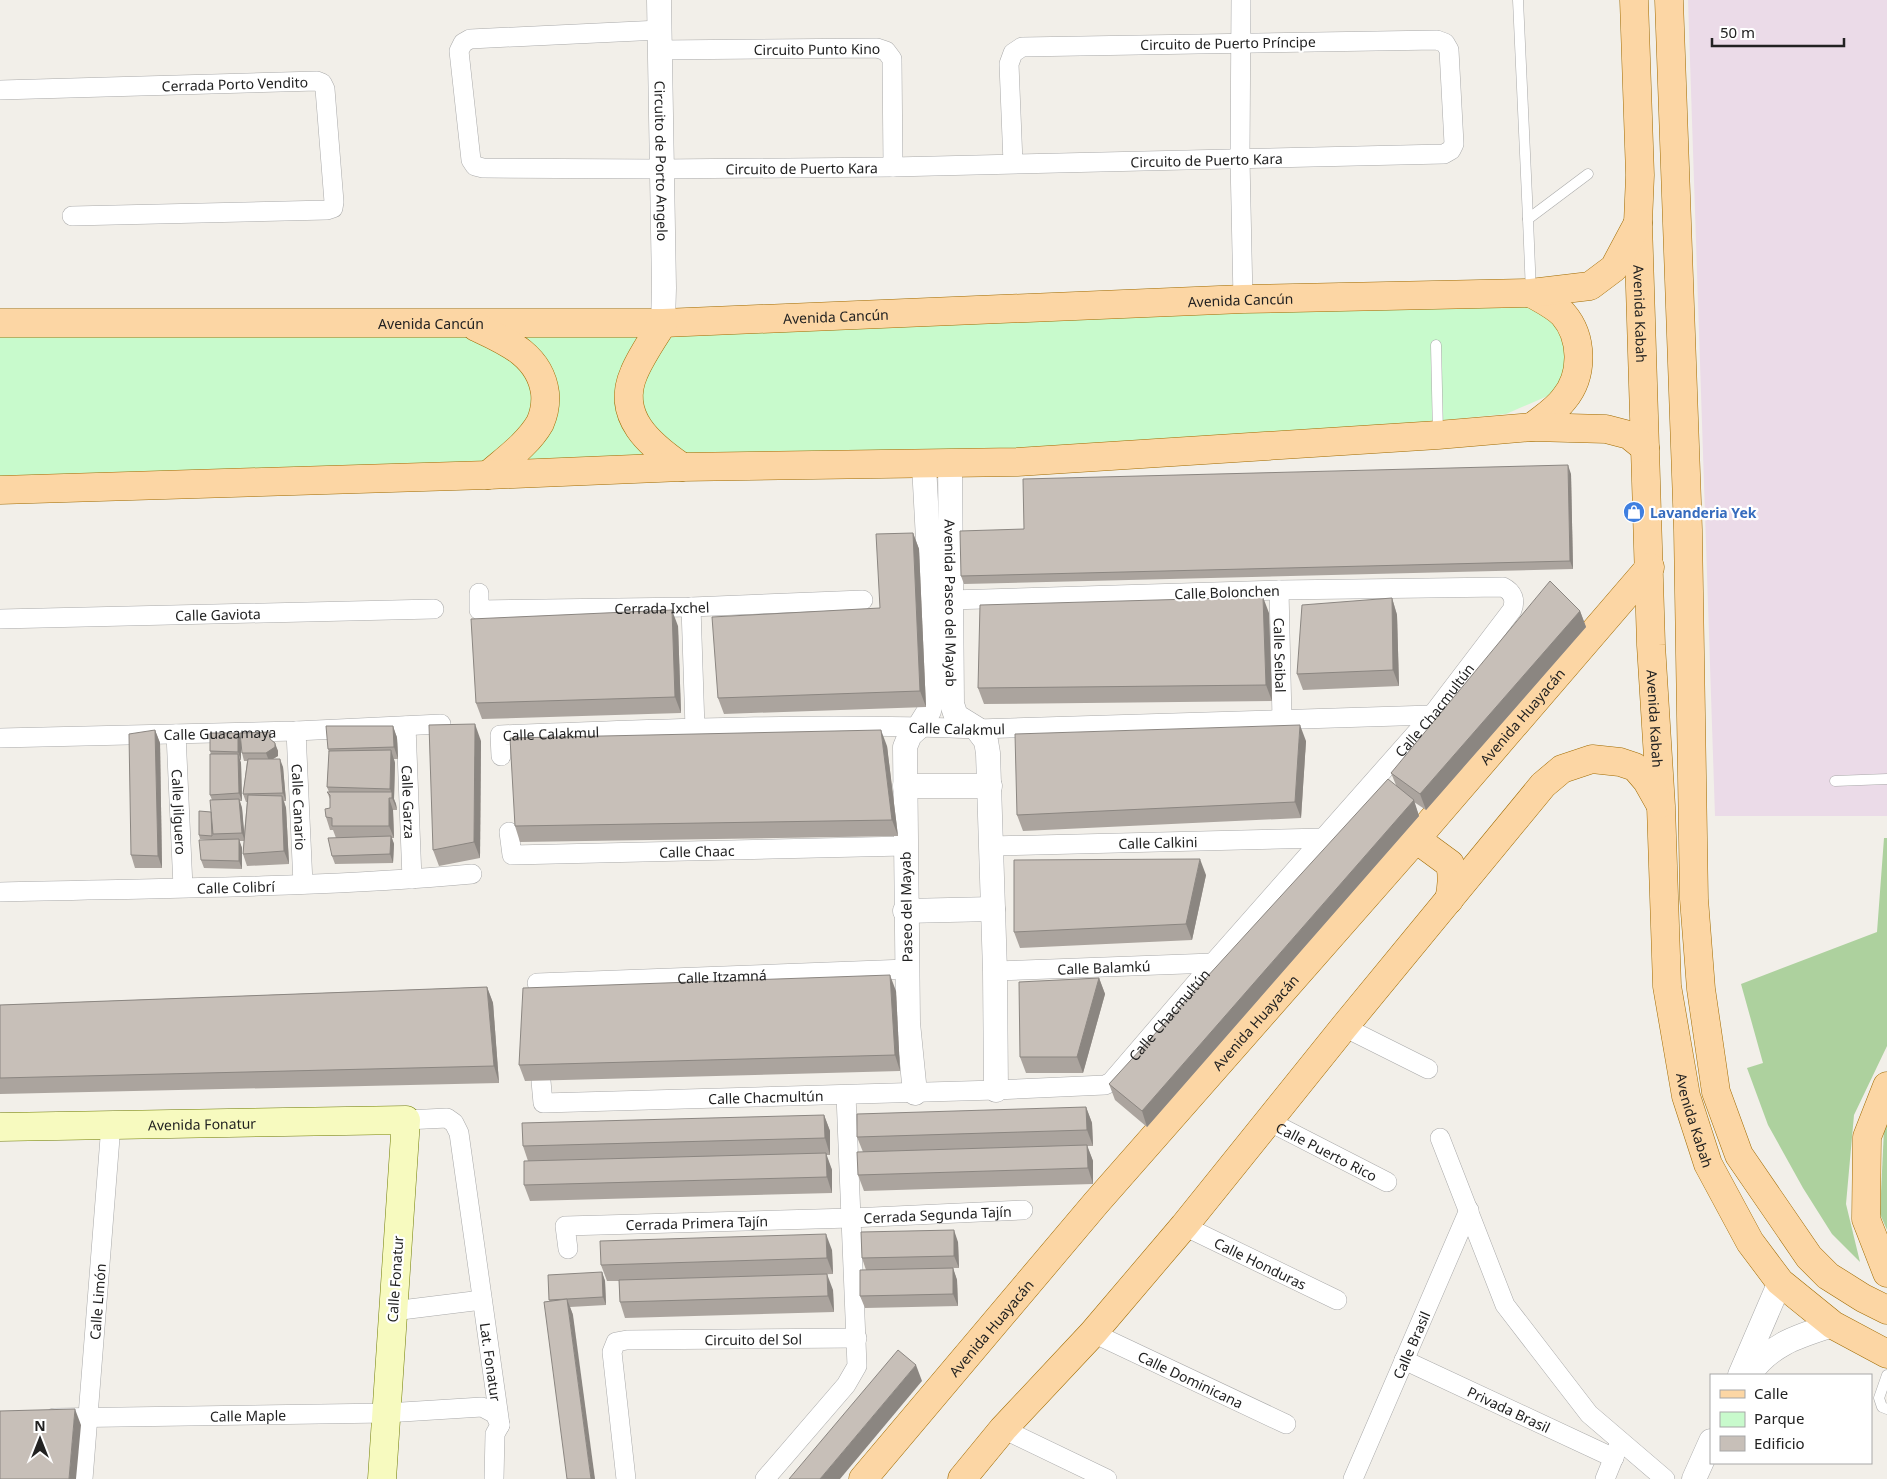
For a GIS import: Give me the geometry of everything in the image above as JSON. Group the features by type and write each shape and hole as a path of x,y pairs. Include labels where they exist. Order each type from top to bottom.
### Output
{"main road":[{"name":"Avenida Kabah","path":"1634,0 1640,175 1638,223 1651,644 1661,806 1667,986 1686,1096 1708,1164 1750,1242 1780,1282 1833,1325 1887,1354"},
{"name":"Avenida Kabah","path":"1669,0 1688,530 1694,899 1701,988 1716,1092 1739,1154 1810,1257 1828,1276 1863,1298 1887,1310"},
{"name":"Avenida Cancún","path":"0,322 663,323 1242,299 1530,293 1590,286 1614,268 1638,223"},
{"path":"1530,293 1552,305 1562,314 1579,343 1577,371 1573,384 1564,399 1532,427"},
{"path":"663,323 634,373 628,395 637,426 644,436 657,451 682,467"},
{"path":"469,324 515,346 527,356 540,375 544,389 545,404 540,422 512,454 488,475"},
{"path":"0,490 682,467 1017,462 1438,435 1532,427 1606,429 1629,435 1645,448"},
{"name":"Avenida Huayacán","path":"863,1479 1090,1210 1416,839 1650,567"},
{"path":"962,1479 1003,1429 1093,1333 1184,1226 1344,1027 1543,785 1562,769 1592,758 1620,762 1635,767 1647,781 1661,806 1694,899"},
{"path":"1416,839 1450,864 1452,888 1449,900"},
{"path":"1887,1086 1866,1138 1866,1219 1887,1273"},
{"name":"Avenida Fonatur","path":"0,1126 406,1120"},
{"name":"Calle Fonatur","path":"382,1479 406,1120"}],"street":[{"name":"Circuito de Porto Angelo","path":"659,0 663,323"},
{"path":"1241,0 1240,159 1242,299"},
{"name":"Circuito de Puerto Kara","path":"659,40 470,39 463,43 460,50 471,160 475,166 483,168 661,169 1240,159 1444,154 1451,150"},
{"name":"Circuito Punto Kino","path":"659,40 877,48 886,50 892,59 893,166"},
{"name":"Circuito de Puerto Príncipe","path":"1013,163 1009,64 1013,53 1022,47 1437,40 1444,43 1449,50 1454,144 1451,150"},
{"name":"Cerrada Porto Vendito","path":"0,90 317,81 322,83 325,89 333,208 328,210 72,216"},
{"name":"Avenida Paseo del Mayab","path":"937,464 950,600 952,704 956,716 977,729"},
{"name":"Avenida Paseo del Mayab","path":"920,727 929,711 932,693 929,558 937,464"},
{"name":"Calle Bolonchen","path":"950,600 1279,590 1503,587"},
{"name":"Calle Chacmultún","path":"541,1081 543,1103 996,1090 1105,1085 1111,1082 1213,963 1432,715 1512,610 1514,596 1503,587"},
{"name":"Calle Seibal","path":"1279,590 1282,720"},
{"name":"Cerrada Ixchel","path":"479,592 479,610 691,607 863,600"},
{"path":"691,607 695,728"},
{"name":"Calle Gaviota","path":"0,619 434,609"},
{"name":"Calle Calakmul","path":"501,756 500,735 695,728 920,727 977,729 1432,715"},
{"name":"Calle Guacamaya","path":"0,738 296,731 441,724"},
{"name":"Calle Garza","path":"406,726 412,879"},
{"name":"Paseo del Mayab","path":"914,1092 908,1024 905,911 905,747 910,735 920,727"},
{"path":"977,729 986,741 990,786 996,1090"},
{"name":"Calle Canario","path":"296,731 303,884"},
{"name":"Calle Jilguero","path":"176,734 183,888"},
{"path":"905,786 990,786"},
{"name":"Calle Chaac","path":"509,832 512,856 905,846"},
{"name":"Calle Calkini","path":"992,846 1325,838"},
{"name":"Calle Colibrí","path":"0,892 303,884 472,874"},
{"path":"905,911 993,909"},
{"name":"Calle Balamkú","path":"995,972 1213,963"},
{"name":"Calle Itzamná","path":"537,983 907,970"},
{"path":"1344,1027 1428,1069"},
{"path":"765,1479 846,1385 857,1366 846,1095"},
{"name":"Lat. Fonatur","path":"406,1120 447,1118 454,1123 459,1133 497,1419"},
{"name":"Calle Puerto Rico","path":"1268,1121 1387,1182"},
{"name":"Calle Limón","path":"83,1479 111,1125"},
{"path":"1440,1138 1505,1305 1617,1450 1665,1479"},
{"name":"Cerrada Segunda Tajín","path":"851,1218 1023,1210"},
{"name":"Calle Brasil","path":"1353,1479 1468,1210"},
{"name":"Cerrada Primera Tajín","path":"568,1249 565,1226 851,1218"},
{"name":"Calle Honduras","path":"1184,1226 1336,1300"},
{"path":"1740,1374 1780,1282"},
{"path":"393,1310 482,1300"},
{"path":"1750,1374 1755,1366 1773,1350 1793,1338 1833,1325"},
{"name":"Calle Dominicana","path":"1093,1333 1286,1424"},
{"name":"Circuito del Sol","path":"626,1479 612,1352 616,1342 627,1340 857,1338"},
{"name":"Privada Brasil","path":"1404,1360 1617,1450"},
{"name":"Calle Maple","path":"40,1418 386,1413 482,1407 497,1419"},
{"path":"494,1479 497,1419"},
{"path":"1003,1429 1107,1479"},
{"path":"1694,1479 1710,1443"},
{"path":"1605,1479 1617,1450"}],"lane":[{"path":"1518,0 1530,293"},
{"path":"1528,218 1588,174"},
{"path":"1436,345 1438,435"},
{"path":"1835,781 1887,779"},
{"path":"1887,1375 1879,1398 1882,1407 1887,1409"}],"shaded area":[{"path":"1688,0 1887,0 1887,816 1715,816"}],"green space":[{"path":"1531,293 1563,314 1573,385 1506,414 1017,462 0,490 0,324"},
{"path":"1884,838 1887,838 1887,1046 1854,1115 1846,1204 1860,1262 1832,1234 1803,1188 1768,1125 1747,1068 1763,1063 1741,984 1877,932"},
{"path":"1887,1123 1887,1230 1880,1214 1884,1129"}],"building":[{"path":"1568,465 1570,561 961,576 960,531 1024,529 1023,479"},
{"path":"913,533 920,691 718,698 712,617 880,608 876,534"},
{"path":"1550,581 1580,611 1420,794 1391,773"},
{"path":"1263,597 1266,685 978,688 980,605"},
{"path":"1392,598 1393,670 1297,674 1302,605"},
{"path":"672,610 675,697 476,703 471,619"},
{"path":"475,724 474,842 433,850 429,725"},
{"path":"1300,725 1295,802 1017,815 1015,734"},
{"path":"326,726 393,726 394,747 328,749"},
{"path":"155,730 158,856 131,855 129,734"},
{"path":"881,730 892,820 515,826 510,738"},
{"path":"270,732 270,739 275,743 275,747 266,753 242,753 240,733"},
{"path":"210,733 238,733 238,752 210,751"},
{"path":"391,750 390,789 327,787 329,751"},
{"path":"210,754 238,754 239,793 210,795"},
{"path":"248,759 280,759 283,793 243,794"},
{"path":"1388,779 1414,800 1142,1111 1109,1084"},
{"path":"327,792 392,792 392,798 389,798 389,826 332,826 332,818 326,817 325,809 330,808 330,795"},
{"path":"248,795 282,796 284,851 243,854"},
{"path":"239,799 242,833 213,834 210,800"},
{"path":"199,811 211,812 212,836 199,835"},
{"path":"391,836 390,854 332,856 328,838"},
{"path":"239,839 239,861 201,860 199,840"},
{"path":"1200,859 1186,924 1014,932 1014,860"},
{"path":"890,975 895,1055 519,1065 523,988"},
{"path":"1099,978 1077,1057 1020,1057 1019,982"},
{"path":"487,987 494,1066 0,1078 0,1005"},
{"path":"1086,1107 1087,1130 857,1137 857,1114"},
{"path":"824,1115 825,1138 523,1146 522,1123"},
{"path":"1087,1145 1088,1168 858,1175 857,1152"},
{"path":"826,1153 827,1177 524,1185 524,1161"},
{"path":"954,1230 954,1256 862,1258 861,1232"},
{"path":"826,1234 827,1258 601,1265 600,1241"},
{"path":"953,1268 953,1294 860,1296 860,1270"},
{"path":"602,1272 603,1297 549,1300 548,1275"},
{"path":"827,1274 828,1296 620,1302 619,1280"},
{"path":"567,1299 591,1479 567,1479 544,1302"},
{"path":"898,1350 916,1365 820,1479 789,1479"},
{"path":"75,1409 69,1479 0,1479 0,1411"}],"place":[{"name":"Lavanderia Yek","path":"1634,512"}]}
